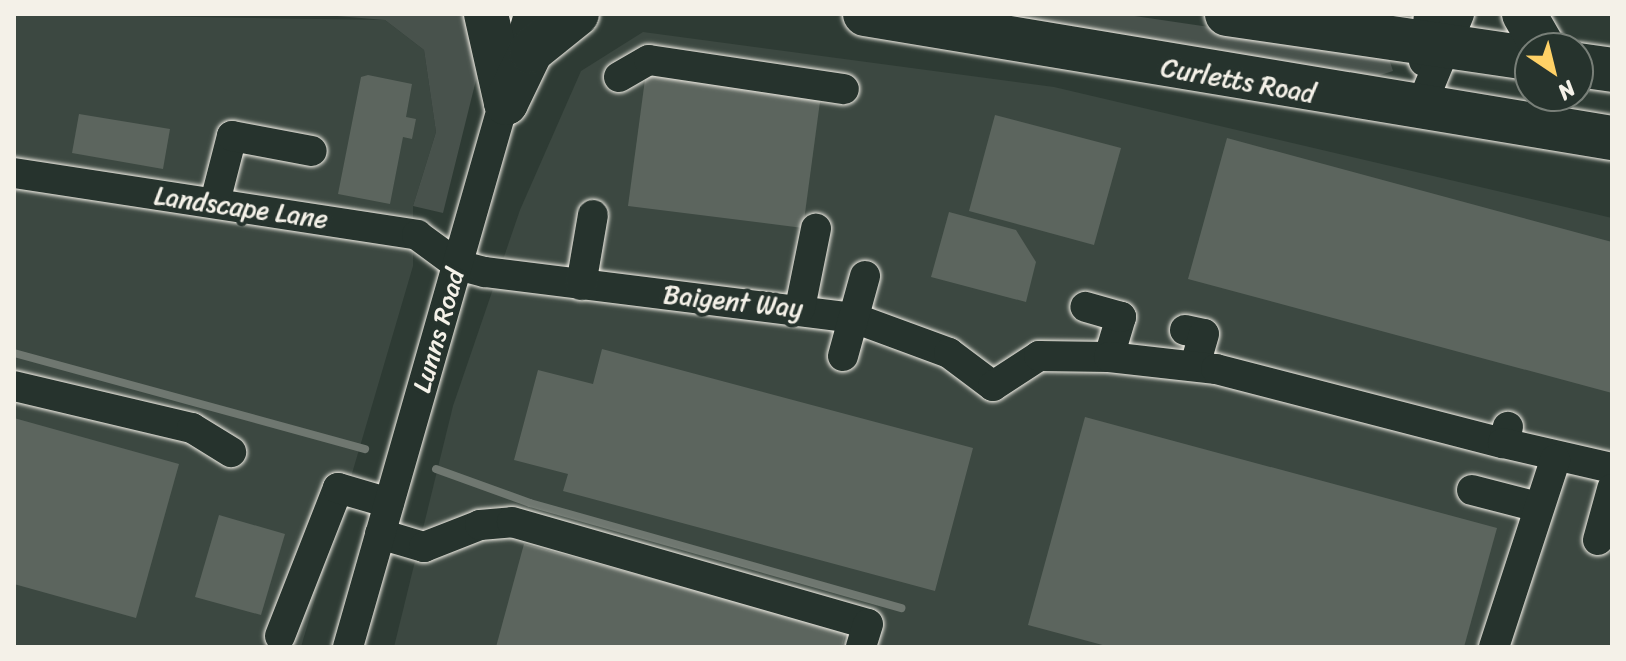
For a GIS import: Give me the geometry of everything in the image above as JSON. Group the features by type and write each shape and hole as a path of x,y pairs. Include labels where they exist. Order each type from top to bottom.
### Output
{"highway":[{"path":"486,14 506,103"},
{"path":"506,103 531,51 577,14"},
{"name":"Curletts Road","path":"865,14 1419,111 1612,138"},
{"path":"1227,14 1440,29 1514,53"},
{"path":"1524,14 1535,32"}],"street":[{"name":"Lunns Road","path":"348,647 529,14"},
{"path":"1419,111 1440,29"},
{"path":"619,77 649,60 844,89"},
{"path":"215,202 232,136 312,151"},
{"name":"Landscape Lane","path":"14,173 107,195 215,202 417,235 458,265"},
{"path":"581,285 593,215"},
{"path":"800,308 816,229"},
{"name":"Baigent Way","path":"458,265 581,285 800,308 854,318 949,353 993,386 1039,356 1109,357"},
{"path":"843,356 865,276"},
{"path":"1085,307 1121,317 1109,357 1195,366 1506,435 1555,460 1612,468"},
{"path":"1185,330 1204,334 1195,366"},
{"path":"14,386 192,428 231,452"},
{"path":"1494,647 1555,460"},
{"path":"280,636 338,488 389,503"},
{"path":"1598,540 1612,489"},
{"path":"1472,490 1538,507"},
{"path":"380,534 424,547 480,525 512,522 868,624 861,647"}],"shaded area":[{"path":"14,14 385,20 424,50 436,132 413,206 413,266 301,647 14,647"},
{"path":"313,14 475,14 477,76 443,213 413,206 436,132 424,50 385,20"},
{"path":"942,14 1121,14 1387,53 1393,71 1368,79"},
{"path":"643,32 1054,87 1612,218 1612,647 394,647 453,406 520,210 581,71"}],"building":[{"path":"646,72 821,94 803,228 628,206"},
{"path":"368,75 412,84 406,117 416,119 412,139 403,137 390,204 338,194 361,77"},
{"path":"79,114 170,129 163,169 72,153"},
{"path":"995,115 1121,148 1094,245 969,211"},
{"path":"1227,138 1612,242 1612,393 1188,279"},
{"path":"949,212 1016,230 1036,262 1026,302 931,277"},
{"path":"602,349 973,448 935,591 563,491 568,474 514,460 538,370 593,384"},
{"path":"1085,417 1497,528 1464,647 1110,647 1028,625"},
{"path":"14,418 179,464 136,618 14,584"},
{"path":"219,515 285,534 261,615 195,597"},
{"path":"524,544 846,631 842,647 496,647"}],"waterway":[{"path":"14,353 365,449"},
{"path":"436,469 530,503 901,608"}]}
